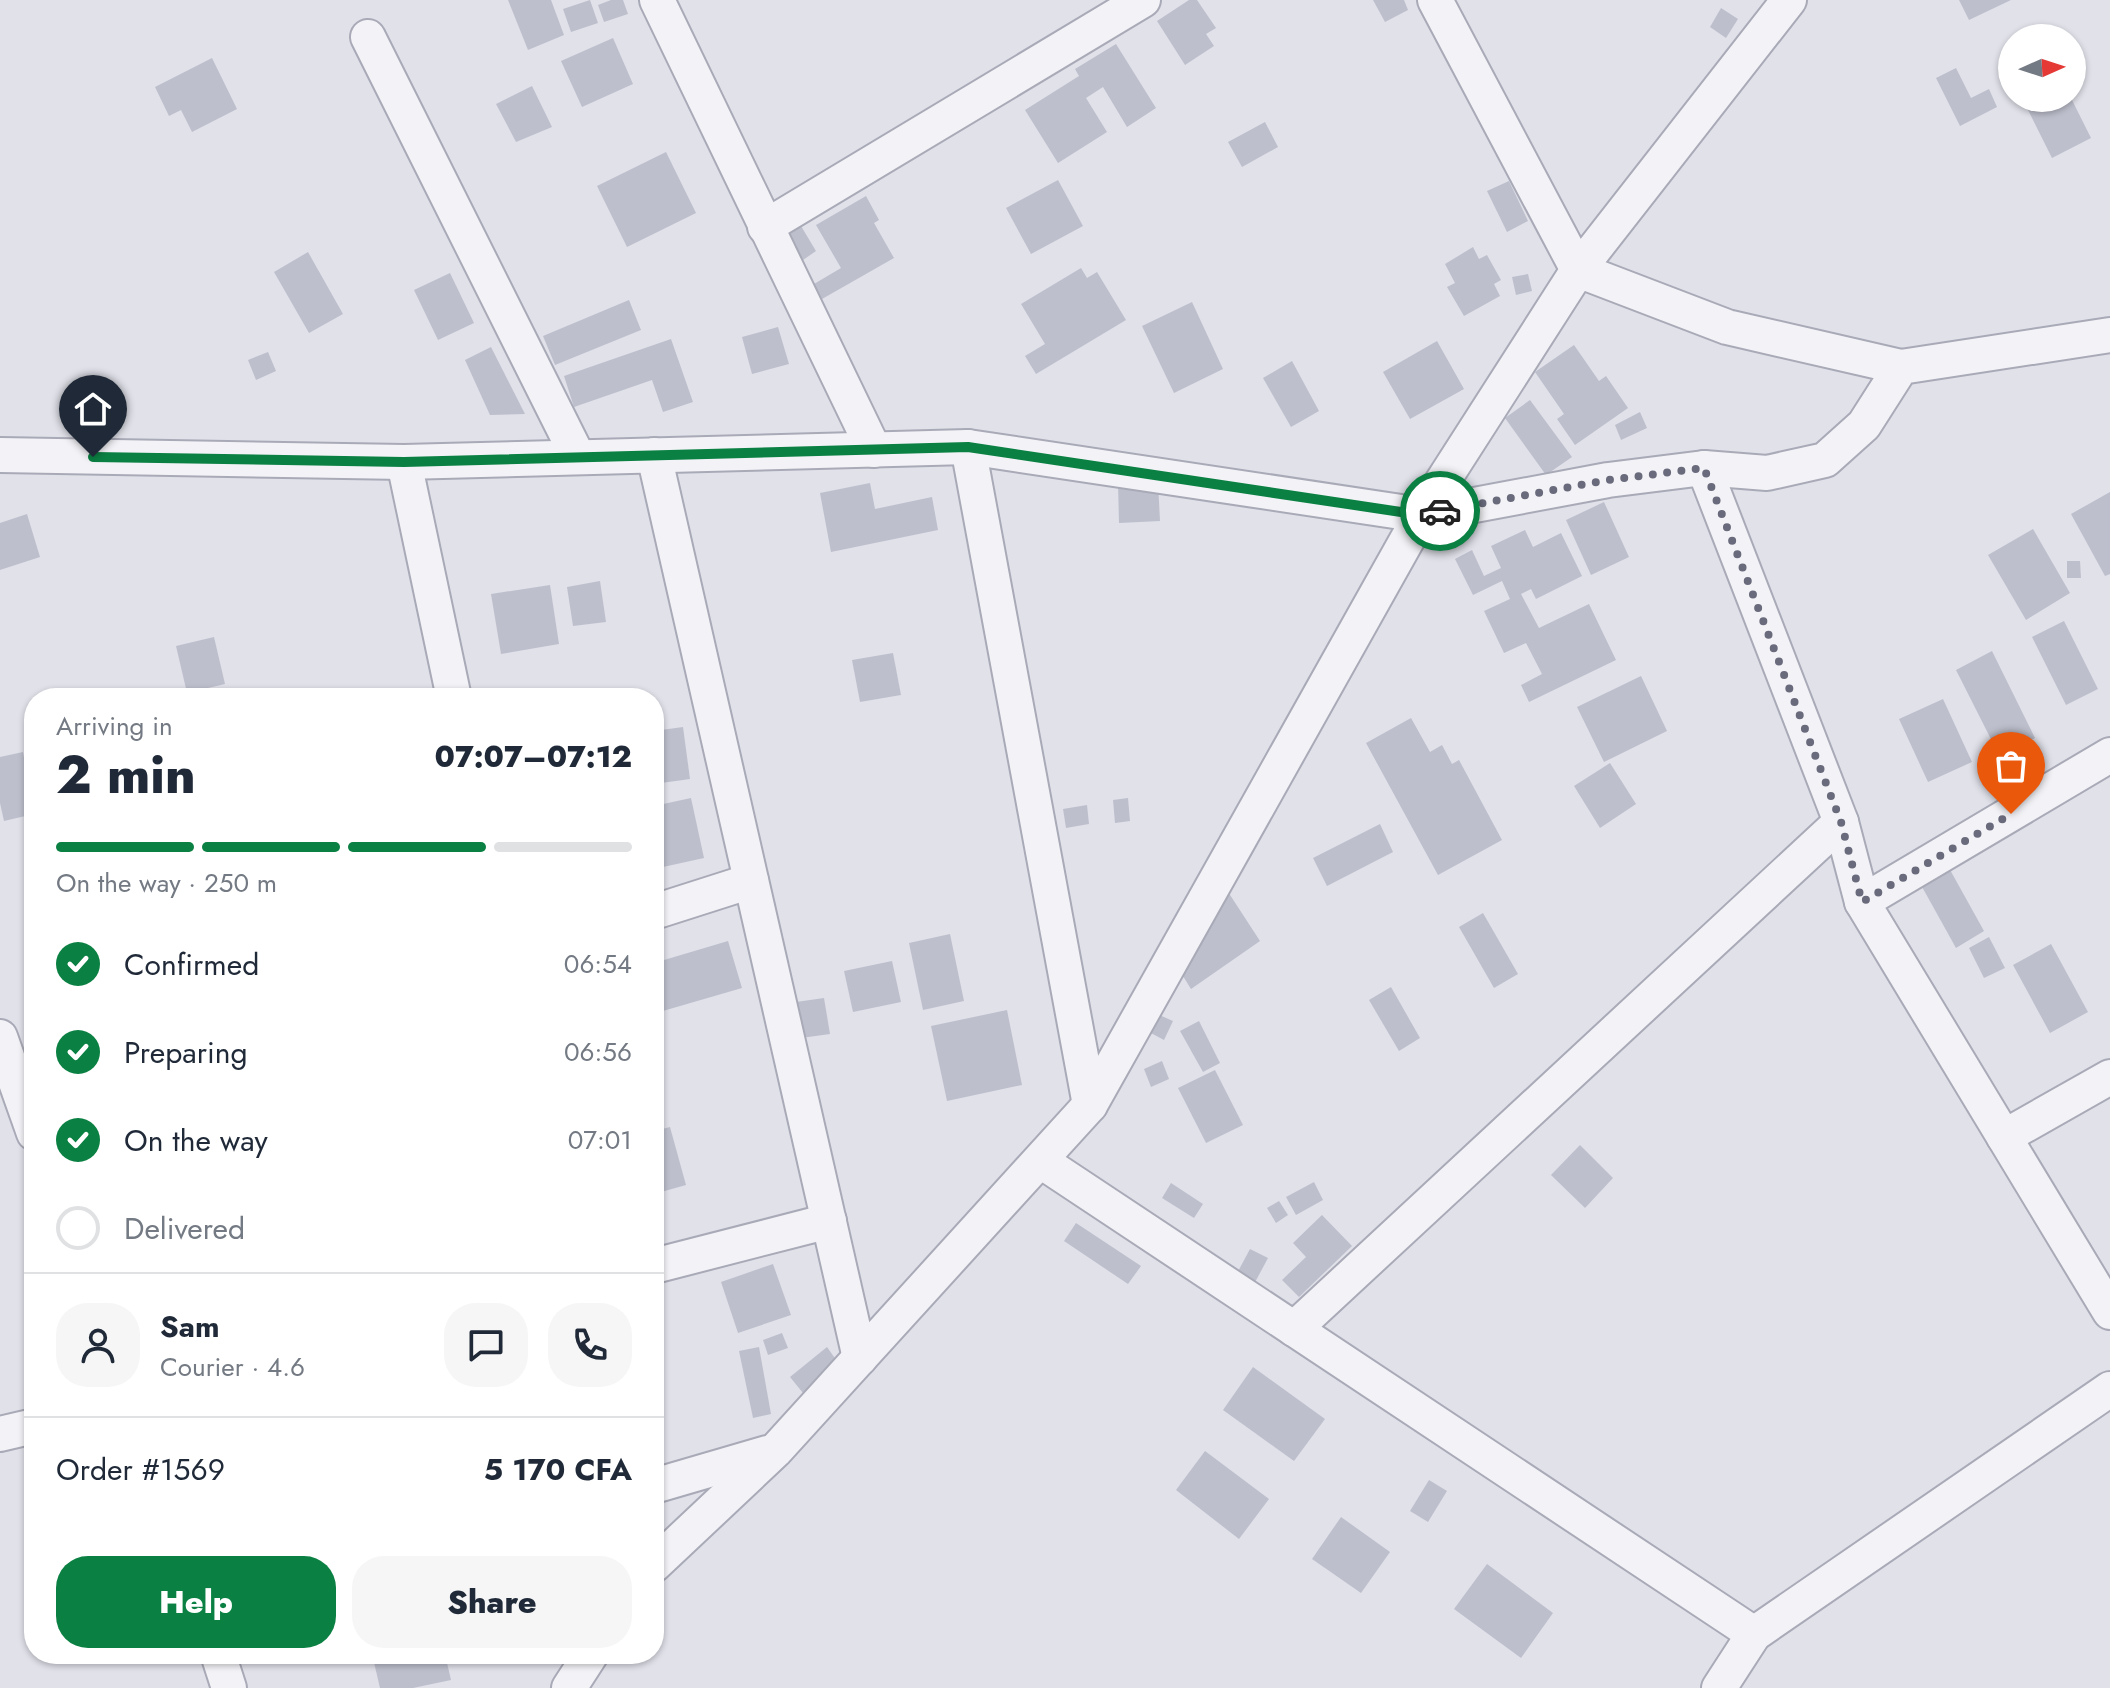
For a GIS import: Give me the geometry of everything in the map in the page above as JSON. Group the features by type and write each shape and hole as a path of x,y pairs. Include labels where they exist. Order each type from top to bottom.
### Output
{"street":[{"path":"657,0 874,450"},
{"path":"765,227 1143,0"},
{"path":"1435,0 1578,270 1727,327 1901,367 2110,335"},
{"path":"664,1556 775,1451 1090,1105 1421,515 1578,270 1789,0"},
{"path":"368,37 578,457"},
{"path":"0,455 404,462 968,447 1421,515 1608,480 1704,468 1767,473 1825,460 1864,425 1901,367"},
{"path":"968,447 1090,1105"},
{"path":"654,455 860,1358"},
{"path":"404,462 452,688"},
{"path":"1704,468 1841,822 1862,902 2110,1312"},
{"path":"1862,902 2110,755"},
{"path":"1294,1329 1841,822"},
{"path":"664,909 751,881"},
{"path":"0,1037 24,1099"},
{"path":"2004,1137 2110,1077"},
{"path":"1041,1161 1754,1634"},
{"path":"664,1263 829,1221"},
{"path":"1719,1688 1754,1634 2110,1389"},
{"path":"0,1434 24,1428"},
{"path":"664,1483 775,1451"},
{"path":"221,1664 229,1688"},
{"path":"569,1688 585,1664"}],"building":[{"path":"508,0 551,0 564,35 528,50"},
{"path":"590,0 598,23 571,32 563,9"},
{"path":"623,0 628,14 604,22 598,5"},
{"path":"1189,0 1197,0 1216,28 1206,34 1214,46 1185,65 1157,21"},
{"path":"1373,0 1404,0 1408,10 1385,22"},
{"path":"1959,0 2011,0 1969,20"},
{"path":"1721,8 1738,19 1726,38 1710,27"},
{"path":"613,38 633,84 582,107 561,61"},
{"path":"1116,44 1156,108 1127,127 1103,87 1086,98 1107,132 1058,163 1025,110 1079,76 1075,69"},
{"path":"212,58 237,109 192,132 181,110 169,116 155,87"},
{"path":"1956,68 1971,98 1989,89 1997,107 1960,126 1936,78"},
{"path":"532,86 552,127 516,142 496,104"},
{"path":"2029,112 2078,112 2091,138 2052,158"},
{"path":"1265,122 1278,147 1242,167 1228,142"},
{"path":"666,152 696,213 627,247 597,186"},
{"path":"1058,180 1083,226 1031,254 1006,208"},
{"path":"1509,181 1528,221 1507,232 1487,191"},
{"path":"866,196 879,220 874,223 894,258 822,299 814,284 841,268 816,225"},
{"path":"801,226 816,251 803,260 788,235"},
{"path":"1473,247 1479,259 1487,255 1501,280 1494,284 1500,296 1464,316 1447,287 1455,283 1445,264"},
{"path":"308,252 343,314 309,333 274,272"},
{"path":"1081,268 1087,278 1097,272 1126,320 1036,374 1025,356 1045,344 1021,304"},
{"path":"450,273 474,323 438,340 414,290"},
{"path":"1528,274 1532,291 1516,295 1512,277"},
{"path":"629,300 641,330 555,365 543,336"},
{"path":"1192,302 1223,369 1174,393 1142,326"},
{"path":"778,327 789,364 752,374 742,337"},
{"path":"671,339 693,402 663,412 652,380 574,407 564,376"},
{"path":"1437,341 1464,389 1410,419 1383,372"},
{"path":"1574,345 1599,381 1606,376 1628,408 1575,445 1557,419 1564,414 1535,372"},
{"path":"491,347 525,414 490,415 465,360"},
{"path":"268,352 276,371 256,380 248,360"},
{"path":"1292,361 1319,411 1291,427 1263,378"},
{"path":"1530,400 1572,457 1546,475 1505,418"},
{"path":"1640,412 1647,428 1621,440 1615,425"},
{"path":"1158,481 1160,521 1119,523 1118,483"},
{"path":"870,483 875,509 932,497 938,530 831,552 820,493"},
{"path":"2110,492 2110,574 2105,576 2071,514"},
{"path":"1604,502 1629,557 1591,575 1566,520"},
{"path":"27,514 40,557 0,570 0,523"},
{"path":"2033,529 2070,593 2026,620 1988,555"},
{"path":"1525,530 1533,547 1561,533 1582,576 1536,599 1531,589 1521,594 1539,628 1589,604 1616,660 1529,702 1521,685 1542,674 1526,643 1504,653 1484,611 1510,599 1502,581 1473,595 1455,559 1472,550 1484,576 1501,568 1491,546"},
{"path":"2067,561 2080,561 2081,578 2067,578"},
{"path":"600,581 606,622 573,626 567,587"},
{"path":"550,585 559,644 501,654 491,594"},
{"path":"2064,621 2098,689 2066,705 2032,637"},
{"path":"214,637 225,684 186,688 176,646"},
{"path":"1992,651 2035,738 2000,757 1956,670"},
{"path":"893,653 901,695 860,702 852,660"},
{"path":"1641,676 1667,731 1604,762 1577,707"},
{"path":"1943,699 1972,762 1928,782 1899,719"},
{"path":"1411,718 1430,752 1442,745 1452,764 1459,760 1502,840 1438,875 1366,743"},
{"path":"683,727 690,779 664,783 664,730"},
{"path":"23,752 24,758 24,816 4,821 0,803 0,757"},
{"path":"1610,763 1636,804 1600,828 1574,786"},
{"path":"691,798 704,858 664,867 664,804"},
{"path":"1128,798 1130,821 1115,823 1113,800"},
{"path":"1087,805 1089,824 1066,828 1063,809"},
{"path":"1380,824 1393,852 1327,886 1313,858"},
{"path":"1949,868 1984,931 1956,948 1921,885"},
{"path":"1219,878 1260,941 1191,989 1178,968"},
{"path":"1483,913 1518,974 1494,988 1459,927"},
{"path":"950,934 964,1001 923,1010 909,943"},
{"path":"1989,937 2005,968 1984,978 1969,948"},
{"path":"728,941 742,988 664,1011 664,960"},
{"path":"2051,944 2088,1012 2050,1033 2013,965"},
{"path":"892,961 901,1002 853,1012 844,971"},
{"path":"1391,987 1420,1038 1399,1051 1369,1000"},
{"path":"824,998 830,1034 801,1038 796,1002"},
{"path":"1007,1010 1022,1085 947,1101 931,1026"},
{"path":"1157,1014 1173,1021 1164,1040 1149,1032"},
{"path":"1199,1021 1220,1063 1203,1072 1180,1031"},
{"path":"1162,1061 1169,1079 1151,1087 1144,1069"},
{"path":"1215,1070 1243,1125 1206,1143 1178,1088"},
{"path":"670,1127 686,1185 664,1191 664,1128"},
{"path":"1580,1145 1613,1178 1585,1208 1551,1175"},
{"path":"1314,1182 1323,1200 1296,1215 1286,1197"},
{"path":"1171,1183 1203,1204 1194,1218 1162,1198"},
{"path":"1279,1201 1288,1215 1276,1223 1267,1208"},
{"path":"1322,1215 1352,1246 1299,1297 1282,1280 1306,1257 1293,1243"},
{"path":"1076,1223 1141,1266 1128,1284 1064,1241"},
{"path":"1250,1249 1268,1258 1253,1286 1235,1277"},
{"path":"773,1264 791,1315 738,1333 721,1282"},
{"path":"782,1333 788,1348 768,1355 763,1340"},
{"path":"759,1347 771,1414 753,1418 739,1351"},
{"path":"827,1347 839,1364 803,1393 790,1377"},
{"path":"1253,1367 1325,1419 1294,1461 1223,1410"},
{"path":"1205,1451 1269,1499 1239,1539 1176,1490"},
{"path":"1429,1480 1447,1491 1428,1522 1410,1511"},
{"path":"1341,1517 1390,1552 1361,1593 1312,1559"},
{"path":"1487,1564 1553,1613 1521,1658 1454,1609"},
{"path":"374,1664 447,1664 451,1680 413,1688 380,1688"}],"way so far":[{"path":"1440,511 1608,480 1704,468 1841,822 1862,902 2011,814"}],"route":[{"path":"93,457 404,462 968,447 1421,515 1440,511"}]}
